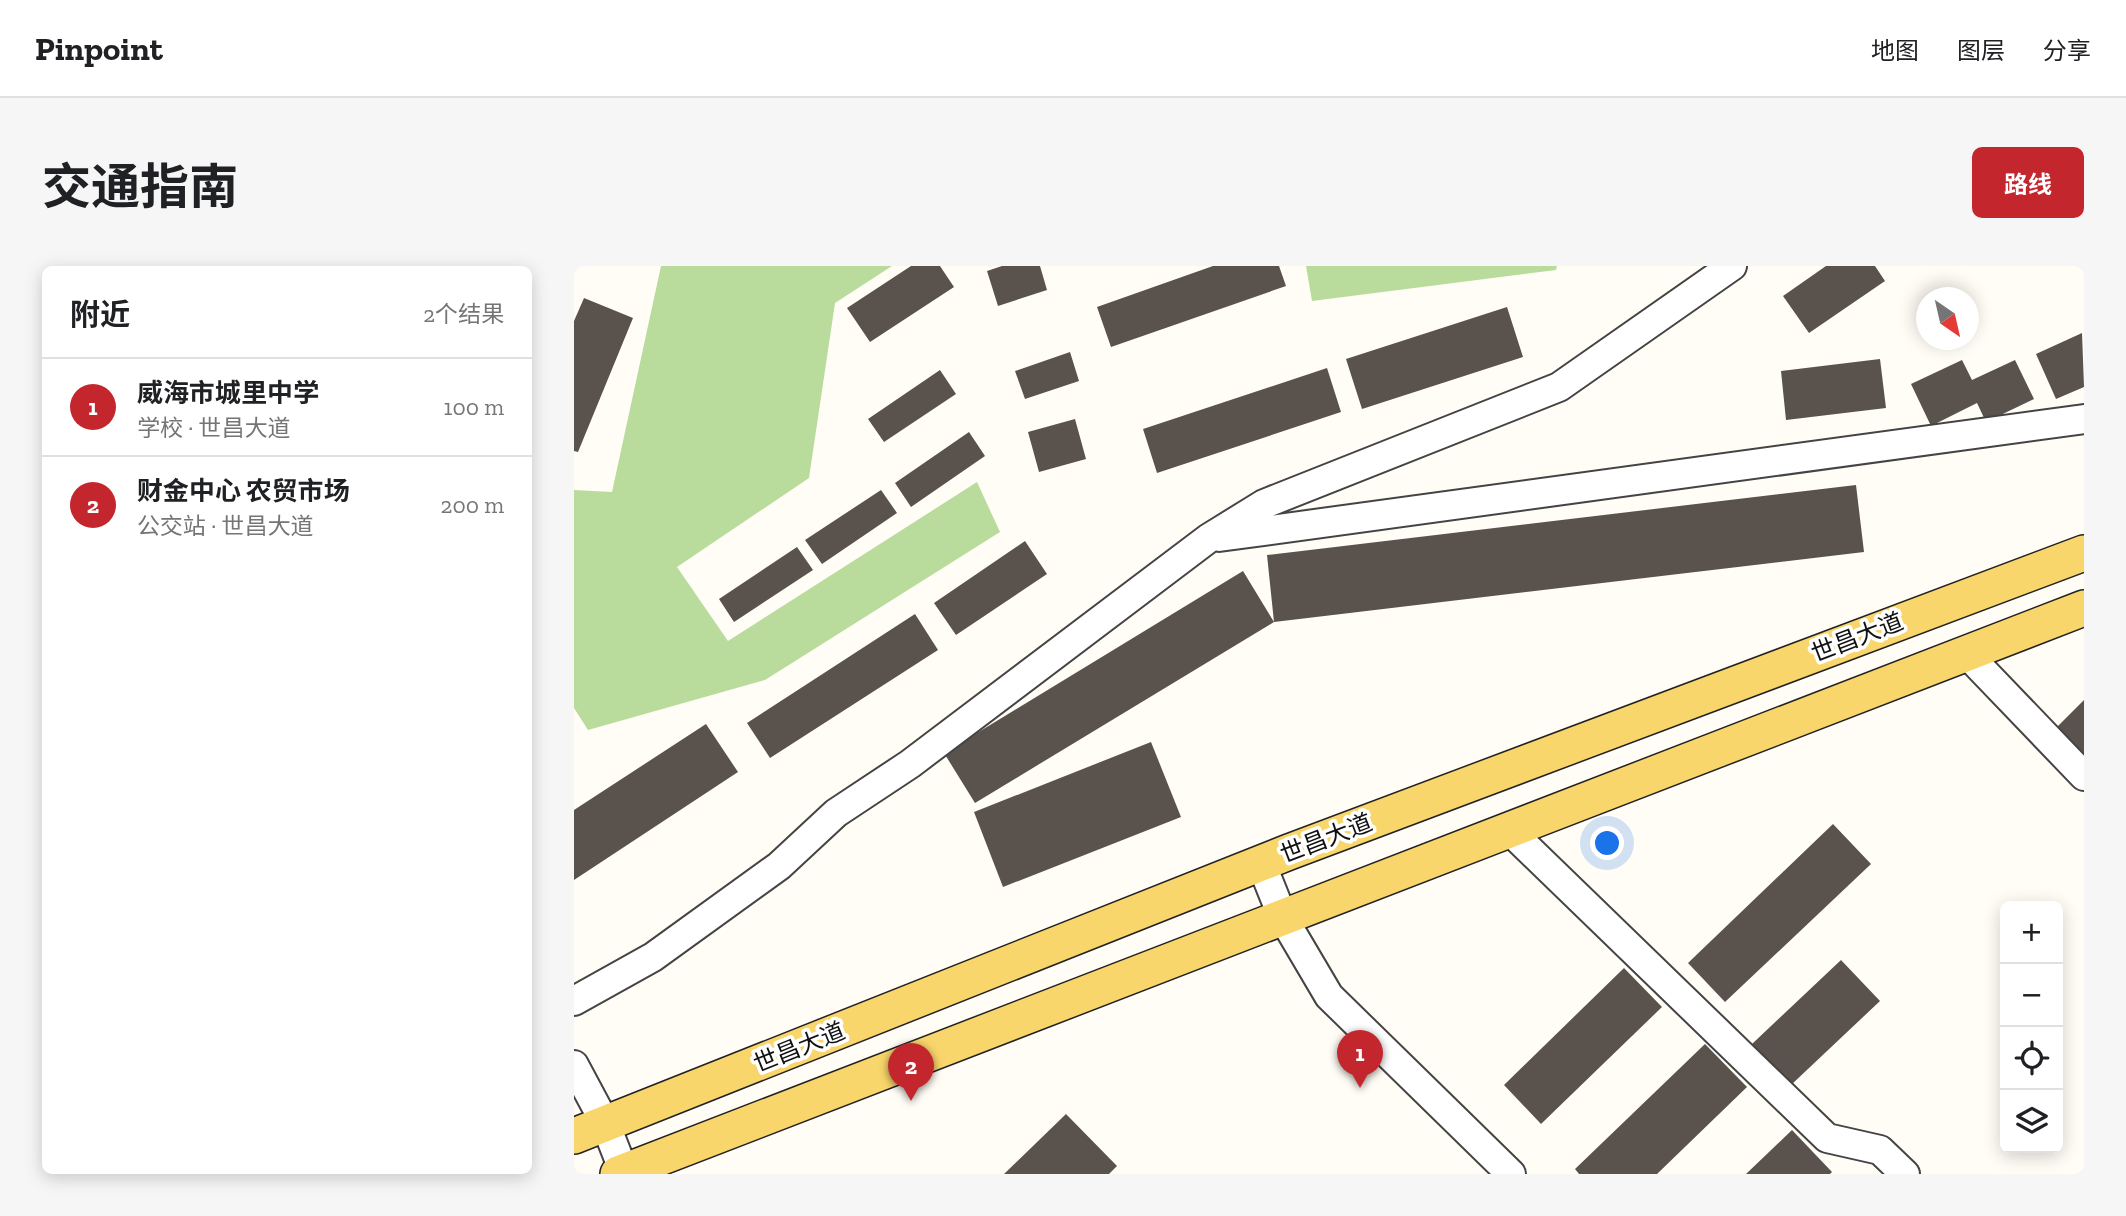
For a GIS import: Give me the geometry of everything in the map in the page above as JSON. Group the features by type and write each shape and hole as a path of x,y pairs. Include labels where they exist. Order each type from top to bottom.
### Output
{"main road":[{"name":"世昌大道","path":"589,1129 1261,863 2084,553"},
{"path":"621,1173 2084,608"}],"street":[{"path":"574,1001 653,957 779,866 836,813 910,764 1209,538 1264,504 1559,387 1732,266"},
{"path":"1209,538 2084,419"},
{"path":"1965,652 2084,776"},
{"path":"1509,830 1827,1138 1880,1150 1905,1174"},
{"path":"1261,863 1283,918 1329,996 1511,1174"},
{"path":"574,1066 589,1129 621,1173"}],"green space":[{"path":"661,266 892,266 835,303 809,478 677,567 728,641 977,482 1000,532 765,680 588,730 574,708 574,490 612,492"},
{"path":"1306,266 1557,266 1556,270 1312,301"}],"building":[{"path":"911,266 940,266 954,287 870,342 847,308"},
{"path":"1002,266 1040,266 1047,290 998,306 987,271"},
{"path":"1213,266 1279,266 1286,286 1111,347 1097,307"},
{"path":"1826,266 1875,266 1885,281 1809,333 1783,296"},
{"path":"584,298 633,318 578,452 574,451 574,321"},
{"path":"1507,307 1523,357 1362,409 1346,359"},
{"path":"2082,333 2084,387 2056,399 2036,354"},
{"path":"1070,352 1079,381 1025,399 1015,371"},
{"path":"1880,359 1886,408 1786,420 1781,371"},
{"path":"1962,360 1972,380 2015,360 2034,399 1986,422 1977,403 1931,426 1911,384"},
{"path":"1327,368 1341,412 1157,473 1143,429"},
{"path":"940,370 956,394 884,442 868,419"},
{"path":"1075,419 1086,459 1039,472 1028,432"},
{"path":"969,432 985,456 911,507 895,483"},
{"path":"1856,485 1864,552 1274,622 1267,555"},
{"path":"881,490 897,513 822,564 805,540"},
{"path":"1025,541 1047,574 956,635 934,603"},
{"path":"797,547 813,570 734,622 719,599"},
{"path":"1243,571 1274,622 975,803 944,753"},
{"path":"915,614 938,650 770,758 747,723"},
{"path":"2084,700 2084,756 2056,728"},
{"path":"706,724 738,772 574,880 574,810"},
{"path":"1151,742 1181,817 1003,887 974,812"},
{"path":"1833,824 1871,864 1725,1002 1688,963"},
{"path":"1841,960 1880,1001 1791,1085 1752,1044"},
{"path":"1624,968 1662,1007 1541,1124 1504,1085"},
{"path":"1705,1044 1747,1087 1657,1174 1579,1174 1575,1169"},
{"path":"1066,1114 1117,1166 1109,1174 1004,1174"},
{"path":"1792,1130 1832,1172 1830,1174 1746,1174"}],"place":[{"name":"威海市城里中学","path":"1360,1088"},
{"name":"财金中心 农贸市场","path":"911,1101"}]}
